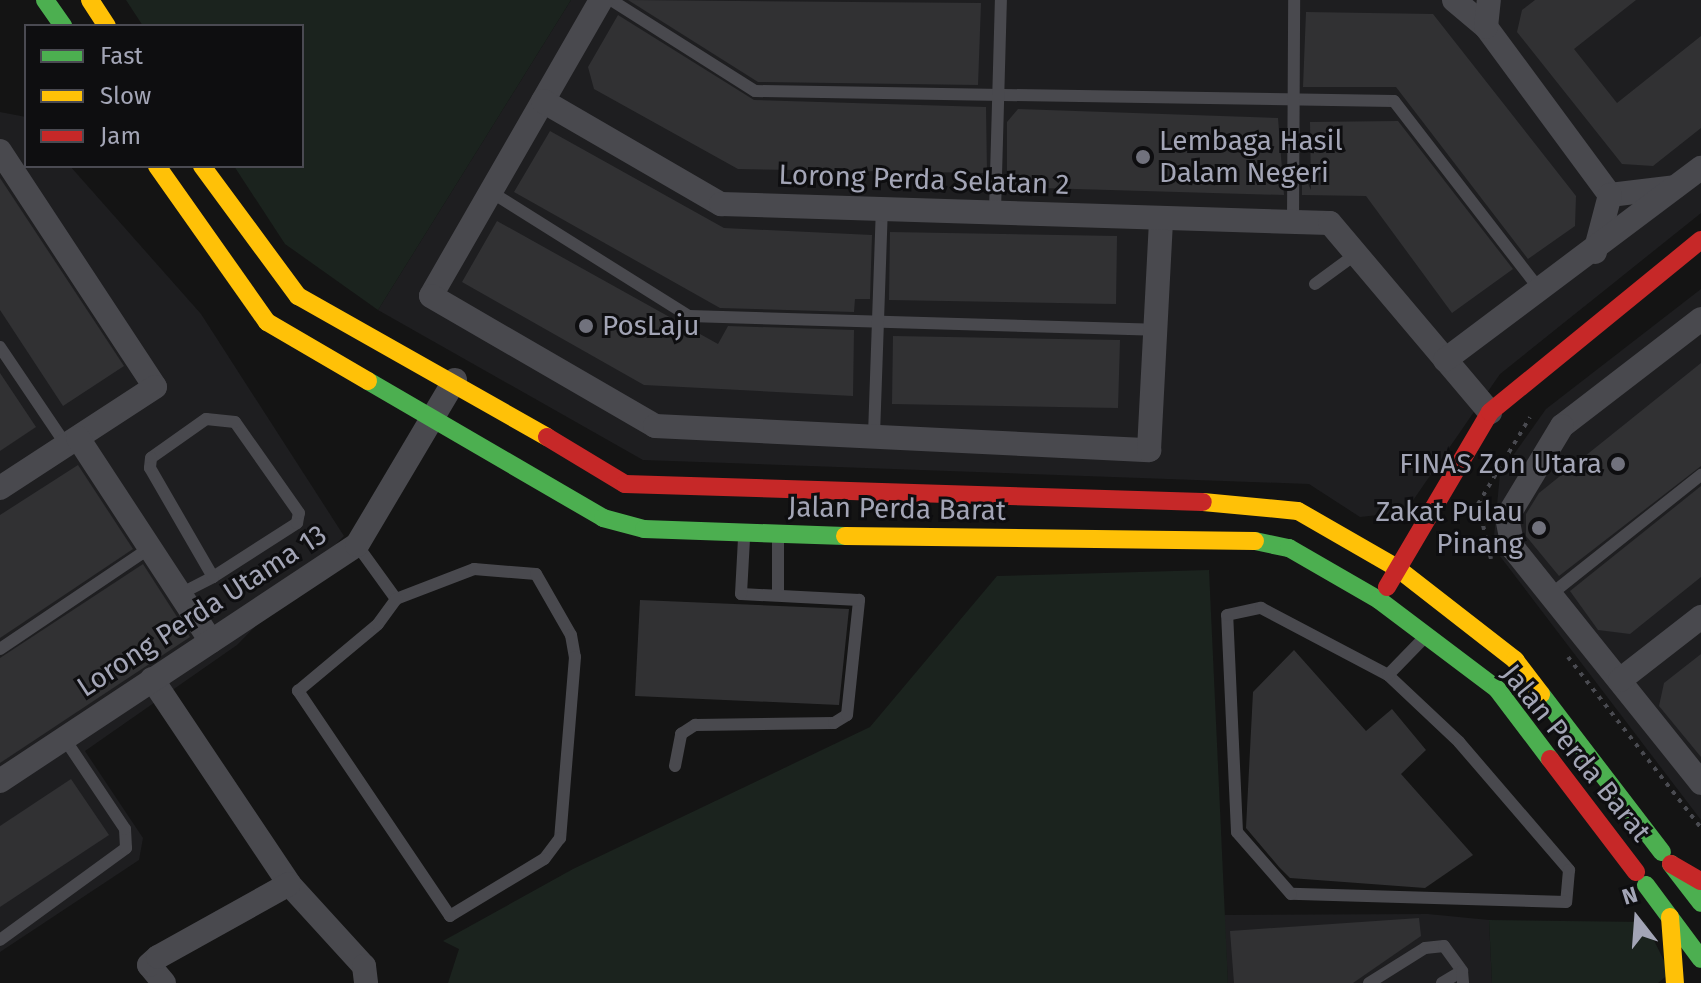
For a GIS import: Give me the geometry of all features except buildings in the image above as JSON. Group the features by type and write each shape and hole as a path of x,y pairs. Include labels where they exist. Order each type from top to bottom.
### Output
{"street":[{"path":"45,0 62,24"},
{"path":"90,0 106,24"},
{"path":"601,0 431,296 655,426 1149,450 1161,218"},
{"path":"1454,0 1486,27 1610,195"},
{"path":"1486,27 1489,0"},
{"name":"Lorong Perda Selatan 2","path":"543,101 721,204 1330,223 1356,254"},
{"path":"0,151 155,387 0,488"},
{"name":"Jalan Perda Barat","path":"158,168 267,322 603,518 684,531 744,535 1253,541 1289,548 1379,600 1497,689 1701,959"},
{"name":"Jalan Perda Barat","path":"203,168 298,296 455,380 625,484 689,490 1163,498 1298,511 1397,568 1529,674 1701,903"},
{"path":"1445,360 1595,252 1701,168"},
{"path":"1610,195 1677,187"},
{"path":"1595,252 1610,195"},
{"path":"1379,600 1490,412 1701,240"},
{"path":"1356,254 1490,412"},
{"path":"1698,773 1550,595 1507,535 1514,496 1562,426 1701,319"},
{"name":"Lorong Perda Utama 13","path":"0,781 357,545 455,380"},
{"path":"72,441 150,548 211,641"},
{"path":"684,531 689,490"},
{"path":"1344,536 1391,530 1427,518"},
{"path":"1620,680 1701,617"},
{"path":"152,679 289,884 364,966 366,983"},
{"path":"1667,858 1701,881"},
{"path":"164,983 149,965 158,957 289,884"},
{"path":"1670,917 1675,983"}],"lane":[{"path":"611,0 755,91 1394,101 1541,291"},
{"path":"995,211 1001,0"},
{"path":"1293,222 1294,0"},
{"path":"491,192 689,316 1155,330"},
{"path":"874,435 882,209"},
{"path":"1315,284 1356,254"},
{"path":"0,347 72,441"},
{"path":"180,594 213,577 297,523 299,513 235,422 206,419 151,458 150,468 213,577"},
{"path":"1550,595 1701,475"},
{"path":"675,766 681,734 695,725 834,723 847,715 859,600 741,594 744,535"},
{"path":"778,536 778,595"},
{"path":"357,545 396,599"},
{"path":"0,649 150,548"},
{"path":"474,569 536,574 575,657 560,838 544,859 450,916 298,691 378,624 396,599 474,569"},
{"path":"1261,608 1388,675 1459,742 1569,870 1566,902 1291,894 1237,832 1227,615 1261,608"},
{"path":"1388,675 1428,635"},
{"path":"0,940 126,848 125,829 64,738"},
{"path":"1369,983 1425,948 1444,946 1462,977 1442,983"}],"path":[{"path":"1499,569 1484,547 1478,504 1534,410"},
{"path":"1557,643 1701,828"}],"shaded area":[{"path":"126,0 571,0 378,310 285,244 235,168 304,168 304,24 142,24"},
{"path":"571,0 1701,0 1701,213 1500,374 1405,512 1360,517 1309,484 643,460 378,310"},
{"path":"0,112 24,117 24,168 72,168 201,314 344,536 237,645 85,751 143,838 139,860 0,952"},
{"path":"1701,289 1701,820 1493,547 1500,474 1546,409"},
{"path":"1209,570 1228,983 448,983 459,949 443,941 573,869 870,727 997,576"},
{"path":"1428,914 1489,920 1492,983 1228,983 1224,915"},
{"path":"1489,920 1645,922 1670,973 1658,983 1492,983"}],"traffic: fast":[{"path":"45,0 62,24"},
{"path":"368,381 603,518 644,529 845,536"},
{"path":"1255,541 1289,548 1379,600 1497,689 1550,759"},
{"path":"1541,694 1662,852"},
{"path":"1671,864 1701,903"},
{"path":"1646,885 1701,959"}],"traffic: slow":[{"path":"90,0 106,24"},
{"path":"158,168 267,322 368,381"},
{"path":"203,168 298,296 547,437"},
{"path":"1203,502 1298,511 1397,568 1515,660 1541,694"},
{"path":"845,536 1255,541"},
{"path":"1670,917 1675,983"}],"traffic: jam":[{"path":"1387,587 1490,412 1701,240"},
{"path":"547,437 625,484 1203,502"},
{"path":"1550,759 1636,872"},
{"path":"1671,864 1701,881"}],"place":[{"name":"Lembaga Hasil Dalam Negeri","path":"1143,157"},
{"name":"PosLaju","path":"586,326"},
{"name":"FINAS Zon Utara","path":"1618,464"},
{"name":"Zakat Pulau Pinang","path":"1539,528"}]}
